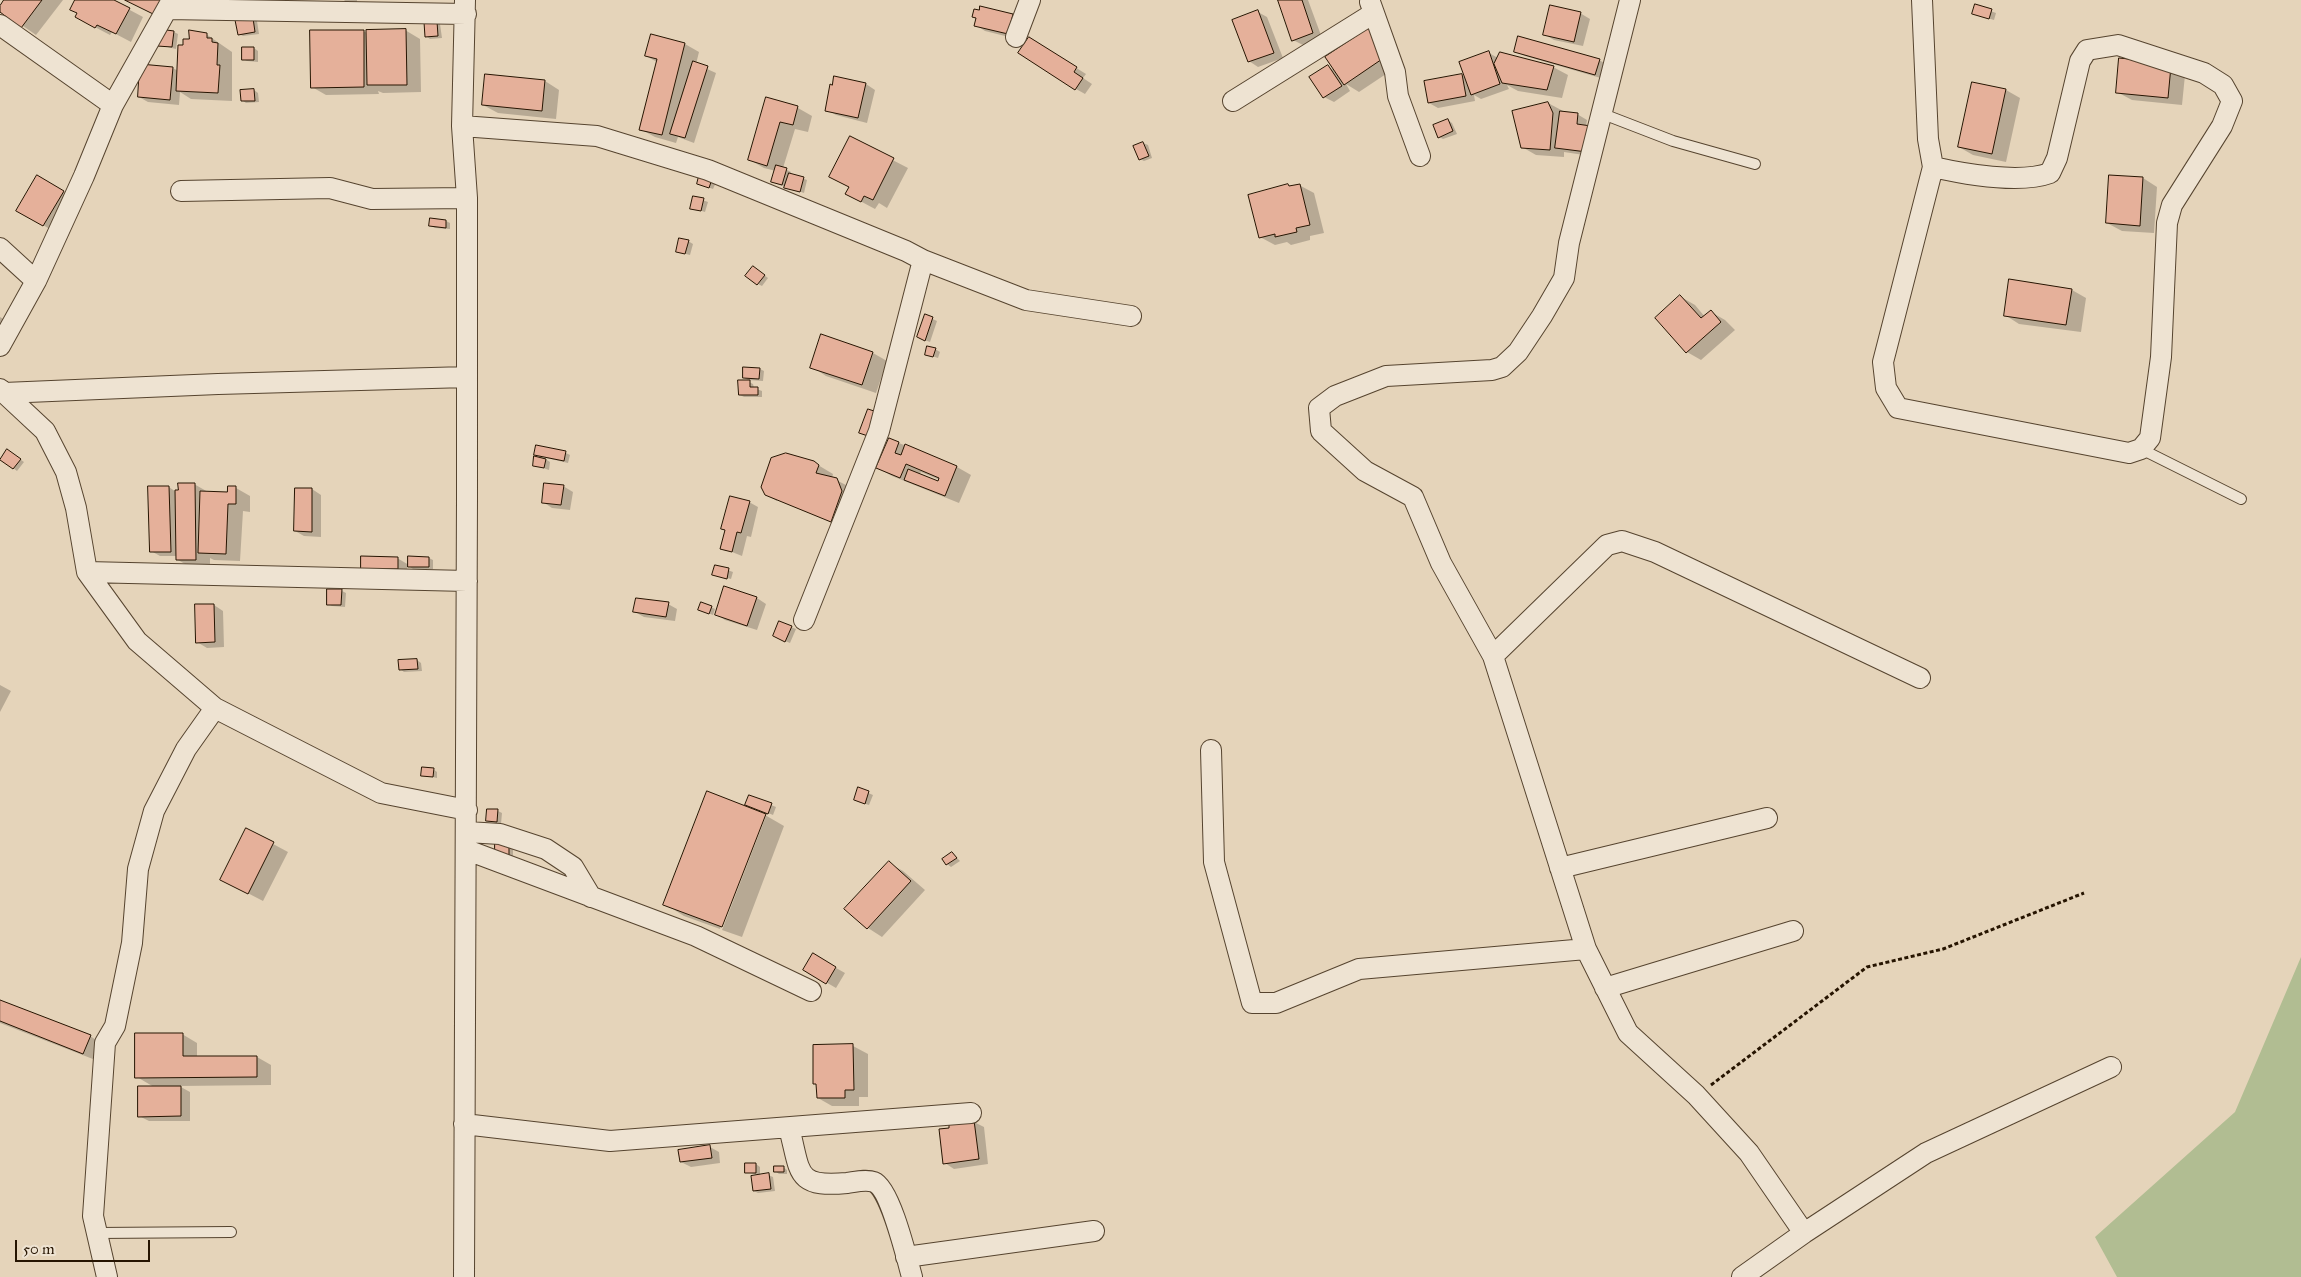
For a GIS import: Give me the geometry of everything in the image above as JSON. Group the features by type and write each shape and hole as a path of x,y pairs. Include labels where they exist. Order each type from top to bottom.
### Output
{"street":[{"path":"1016,37 1030,0"},
{"path":"1630,0 1615,55 1603,114 1569,243 1564,278 1518,352 1502,367 1492,370 1386,376 1335,396 1319,408 1321,431 1334,445 1365,471 1413,497 1441,563 1493,656 1586,949 1628,1034 1696,1095 1749,1153 1804,1233"},
{"path":"1922,0 1928,139 1932,167 1883,362 1886,388 1898,408 2129,453 2141,449 2150,438 2161,357 2167,223 2172,205 2222,126 2232,101 2223,85 2204,73 2118,45 2087,50 2080,61 2057,158 2050,173 2036,178 1962,174 1932,167"},
{"path":"0,346 36,281 84,176 113,105 170,4 465,7 462,126 467,198 468,810 464,1277"},
{"path":"1232,101 1372,6 1395,72 1398,96 1420,156"},
{"path":"0,25 113,105"},
{"path":"462,126 596,136 708,170 906,250 923,260 1026,300 1131,316"},
{"path":"181,191 330,188 372,199 467,198"},
{"path":"0,248 36,281"},
{"path":"804,620 878,431 923,260"},
{"path":"2,391 467,377"},
{"path":"2,391 45,431 66,472 76,508 87,572 137,641 215,708 381,793 468,810"},
{"path":"1493,656 1607,545 1622,541 1655,552 1920,678"},
{"path":"87,572 467,580"},
{"path":"106,1277 93,1216 105,1043 116,1026 132,943 138,869 154,811 186,749 215,708"},
{"path":"1211,750 1214,862 1252,1003 1276,1003 1359,969 1586,949"},
{"path":"1560,868 1767,818"},
{"path":"467,841 500,834 546,849 573,867 591,897"},
{"path":"467,841 591,897 696,936 811,991"},
{"path":"1605,988 1793,931"},
{"path":"1742,1277 1804,1233 1926,1154 2111,1067"},
{"path":"464,1124 610,1141 970,1113"},
{"path":"788,1128 802,1174 810,1182 824,1185 864,1181 874,1182 882,1189 892,1212 912,1277"},
{"path":"906,1257 1094,1231"}],"lane":[{"path":"1603,114 1673,141 1755,164"},
{"path":"2141,449 2241,499"},
{"path":"97,1233 231,1232"}],"path":[{"path":"1696,1095 1867,967 1943,949 2084,893"}],"green space":[{"path":"2301,957 2301,1277 2117,1277 2095,1237 2235,1112"}],"building":[{"path":"4,0 42,0 21,28 0,12 0,6"},
{"path":"75,0 114,0 130,8 116,34 97,25 95,28 75,17 77,13 70,10"},
{"path":"125,0 161,0 154,14"},
{"path":"1278,0 1302,0 1313,33 1292,41"},
{"path":"1975,4 1992,9 1989,19 1972,14"},
{"path":"1550,5 1581,12 1574,42 1543,35"},
{"path":"980,6 1013,14 1008,34 974,26 976,18 972,17 974,9 979,10"},
{"path":"1258,10 1274,53 1248,62 1232,20"},
{"path":"253,18 255,32 238,35 235,20"},
{"path":"437,21 438,36 425,37 424,22"},
{"path":"1369,28 1388,55 1344,85 1325,57"},
{"path":"159,29 174,31 172,47 157,46"},
{"path":"406,29 407,85 367,85 366,30"},
{"path":"189,30 207,33 207,38 212,38 212,42 218,43 217,65 220,65 218,93 176,91 178,45 183,45 183,39 189,39"},
{"path":"310,30 364,30 364,87 311,88"},
{"path":"651,34 685,43 662,135 639,130 657,59 645,56"},
{"path":"1518,36 1600,59 1595,75 1514,52"},
{"path":"1029,37 1077,67 1074,72 1083,78 1075,90 1018,53"},
{"path":"242,47 254,47 254,60 242,60"},
{"path":"1489,51 1500,84 1471,95 1459,62"},
{"path":"1500,52 1554,66 1547,90 1502,83 1494,64"},
{"path":"2119,58 2159,62 2171,66 2168,98 2116,93"},
{"path":"693,61 708,66 685,138 670,134"},
{"path":"140,64 173,67 170,100 138,97"},
{"path":"1328,65 1342,86 1323,98 1309,77"},
{"path":"485,74 545,80 542,111 482,105"},
{"path":"1462,74 1466,96 1428,103 1424,81"},
{"path":"834,76 866,83 858,118 825,111 830,84 832,85"},
{"path":"1972,82 2006,89 1992,154 1958,147"},
{"path":"254,89 255,101 241,101 240,90"},
{"path":"766,97 798,106 793,125 780,122 767,166 748,160"},
{"path":"1548,102 1553,113 1550,150 1521,148 1512,111"},
{"path":"1560,111 1578,113 1577,124 1591,126 1587,152 1555,148"},
{"path":"1448,119 1453,131 1438,138 1433,125"},
{"path":"850,136 894,158 873,200 864,196 861,202 845,194 849,187 829,177"},
{"path":"1143,142 1149,156 1139,160 1133,146"},
{"path":"776,165 787,168 782,185 771,182"},
{"path":"700,172 713,176 709,188 697,184"},
{"path":"789,173 804,177 800,192 784,188"},
{"path":"37,175 64,191 43,226 16,211"},
{"path":"2109,175 2143,177 2140,226 2106,223"},
{"path":"1288,184 1289,186 1300,184 1310,225 1296,228 1297,232 1275,237 1275,234 1259,238 1248,195"},
{"path":"693,196 704,198 701,211 690,209"},
{"path":"430,218 446,220 446,228 429,226"},
{"path":"679,238 689,240 685,254 676,252"},
{"path":"753,266 765,275 757,285 745,276"},
{"path":"2009,279 2072,289 2066,325 2004,316"},
{"path":"1680,295 1701,318 1711,310 1721,322 1686,353 1655,318"},
{"path":"925,314 933,317 925,341 917,337"},
{"path":"821,334 873,352 862,385 810,368"},
{"path":"927,346 936,348 933,357 925,355"},
{"path":"743,367 760,368 759,379 743,378"},
{"path":"738,380 750,380 750,387 758,387 758,395 739,395"},
{"path":"868,409 877,412 868,436 859,433"},
{"path":"889,438 899,442 895,453 901,455 905,444 957,466 945,496 904,480 908,469 938,481 939,478 906,464 900,478 876,468"},
{"path":"536,445 566,451 564,461 534,455"},
{"path":"7,449 21,459 13,469 0,460"},
{"path":"786,453 814,461 819,465 816,473 837,478 842,491 831,522 765,495 761,487 771,458"},
{"path":"534,456 546,459 544,468 533,466"},
{"path":"178,483 195,483 196,560 176,560 175,490 178,490"},
{"path":"544,483 564,485 561,505 542,503"},
{"path":"148,486 169,486 171,552 150,552"},
{"path":"228,486 236,486 236,504 228,504 226,554 198,553 200,491 227,492"},
{"path":"295,488 312,488 312,532 294,531"},
{"path":"730,496 750,501 741,533 737,532 732,552 720,549 725,530 721,529"},
{"path":"361,556 398,557 398,569 361,569"},
{"path":"408,556 429,557 429,567 408,567"},
{"path":"715,565 729,568 727,579 712,575"},
{"path":"724,586 757,597 747,626 715,615"},
{"path":"327,589 342,589 341,605 327,605"},
{"path":"636,598 669,602 666,617 633,612"},
{"path":"701,602 712,606 709,614 698,610"},
{"path":"195,604 214,604 215,642 196,643"},
{"path":"779,621 792,626 785,642 773,636"},
{"path":"417,659 418,669 399,670 398,660"},
{"path":"422,767 434,768 433,777 421,776"},
{"path":"858,787 869,791 865,804 854,800"},
{"path":"707,791 766,814 722,927 663,905"},
{"path":"749,795 772,803 768,814 745,805"},
{"path":"487,809 498,809 497,822 486,821"},
{"path":"246,828 274,842 248,894 220,880"},
{"path":"495,842 509,842 509,858 495,858"},
{"path":"952,852 957,858 946,865 942,859"},
{"path":"889,861 911,881 867,929 844,909"},
{"path":"813,953 836,967 826,984 803,970"},
{"path":"0,1000 91,1035 83,1054 0,1021"},
{"path":"135,1033 183,1033 183,1056 257,1056 257,1077 135,1078"},
{"path":"853,1044 854,1090 845,1090 845,1098 817,1098 816,1084 813,1084 813,1045"},
{"path":"138,1086 181,1086 181,1116 138,1117"},
{"path":"974,1120 979,1159 943,1164 939,1129 949,1128 949,1124"},
{"path":"710,1145 712,1158 680,1162 678,1150"},
{"path":"745,1163 756,1163 756,1173 745,1173"},
{"path":"774,1166 784,1166 784,1172 774,1172"},
{"path":"769,1173 771,1189 753,1191 751,1176"}]}
